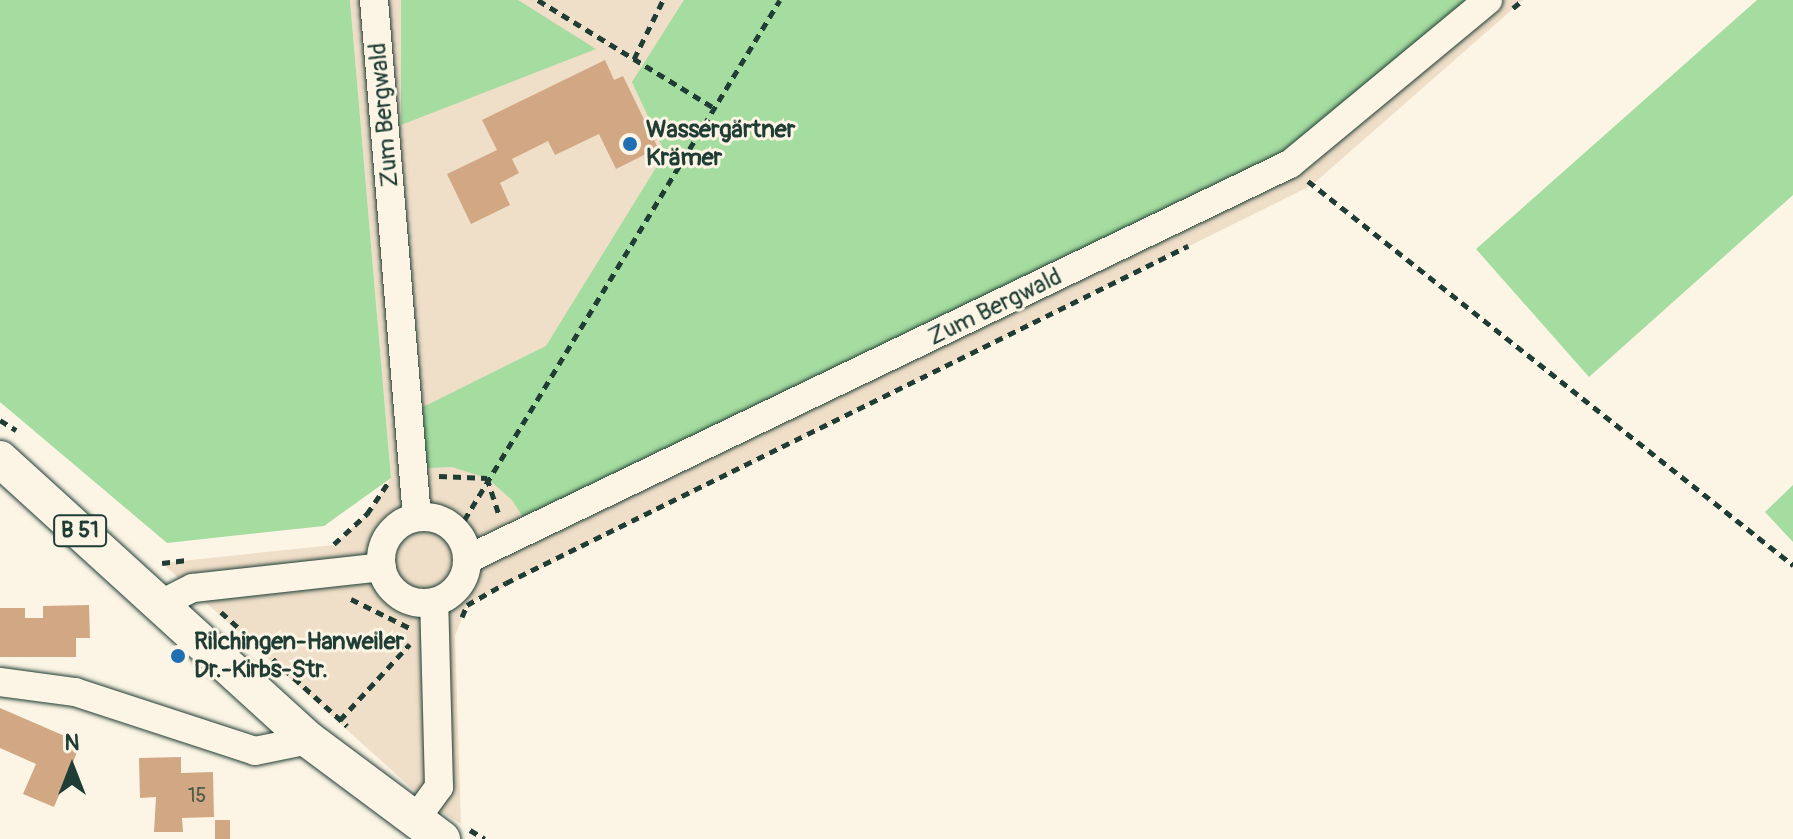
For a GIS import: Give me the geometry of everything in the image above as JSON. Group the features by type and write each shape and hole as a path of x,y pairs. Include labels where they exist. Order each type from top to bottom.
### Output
{"main road":[{"name":"B 51","path":"0,459 309,740 428,821"}],"street":[{"name":"Zum Bergwald","path":"374,0 417,517"},
{"name":"Zum Bergwald","path":"468,559 1290,164 1500,5"},
{"path":"417,517 439,519 457,532 468,559 454,591 434,602 400,596 382,567 385,541 404,522 417,517"},
{"path":"159,605 193,588 382,567"},
{"path":"428,821 439,787 434,602"},
{"path":"0,682 75,692 255,751 309,740"}],"path":[{"path":"538,0 714,108"},
{"path":"634,59 663,0"},
{"path":"457,532 780,0"},
{"path":"1500,5 1523,0"},
{"path":"1290,164 1312,185 1793,565"},
{"path":"1298,192 1324,175"},
{"path":"459,626 467,605 506,583 1199,241"},
{"path":"434,475 487,478"},
{"path":"318,546 334,545 367,514 391,478"},
{"path":"487,478 504,528"},
{"path":"162,563 193,559"},
{"path":"340,595 368,603 413,629 414,639 340,720"},
{"path":"235,609 220,612 353,732"}],"shaded area":[{"path":"350,0 1523,0 1312,185 467,605 455,636 461,824 428,803 162,563 334,545 367,514 391,478"}],"green space":[{"path":"0,0 350,0 391,478 324,526 167,543 0,402"},
{"path":"401,0 518,0 596,49 401,125"},
{"path":"684,0 1468,0 1284,158 528,525 512,500 487,478 452,467 426,468 423,407 546,346 665,153 632,82"},
{"path":"1757,0 1793,0 1793,195 1589,377 1476,249"},
{"path":"1793,485 1793,542 1765,512"}],"building":[{"name":"Wassergärtner Krämer","path":"605,60 614,80 623,76 658,148 616,169 599,134 555,155 548,141 512,159 519,173 500,183 510,205 471,224 447,174 497,150 482,120"},
{"path":"89,605 90,638 76,638 76,657 0,657 0,608 25,608 25,618 43,618 43,606"},
{"path":"0,708 81,743 54,807 23,794 36,764 0,748"},
{"path":"181,757 181,773 213,772 214,817 182,818 183,832 154,832 156,797 140,798 139,758"},
{"path":"215,820 230,820 230,839 215,839"}],"place":[{"name":"Wassergärtner Krämer","path":"630,144"},
{"name":"Rilchingen-Hanweiler Dr.-Kirbs-Str.","path":"178,656"}]}
